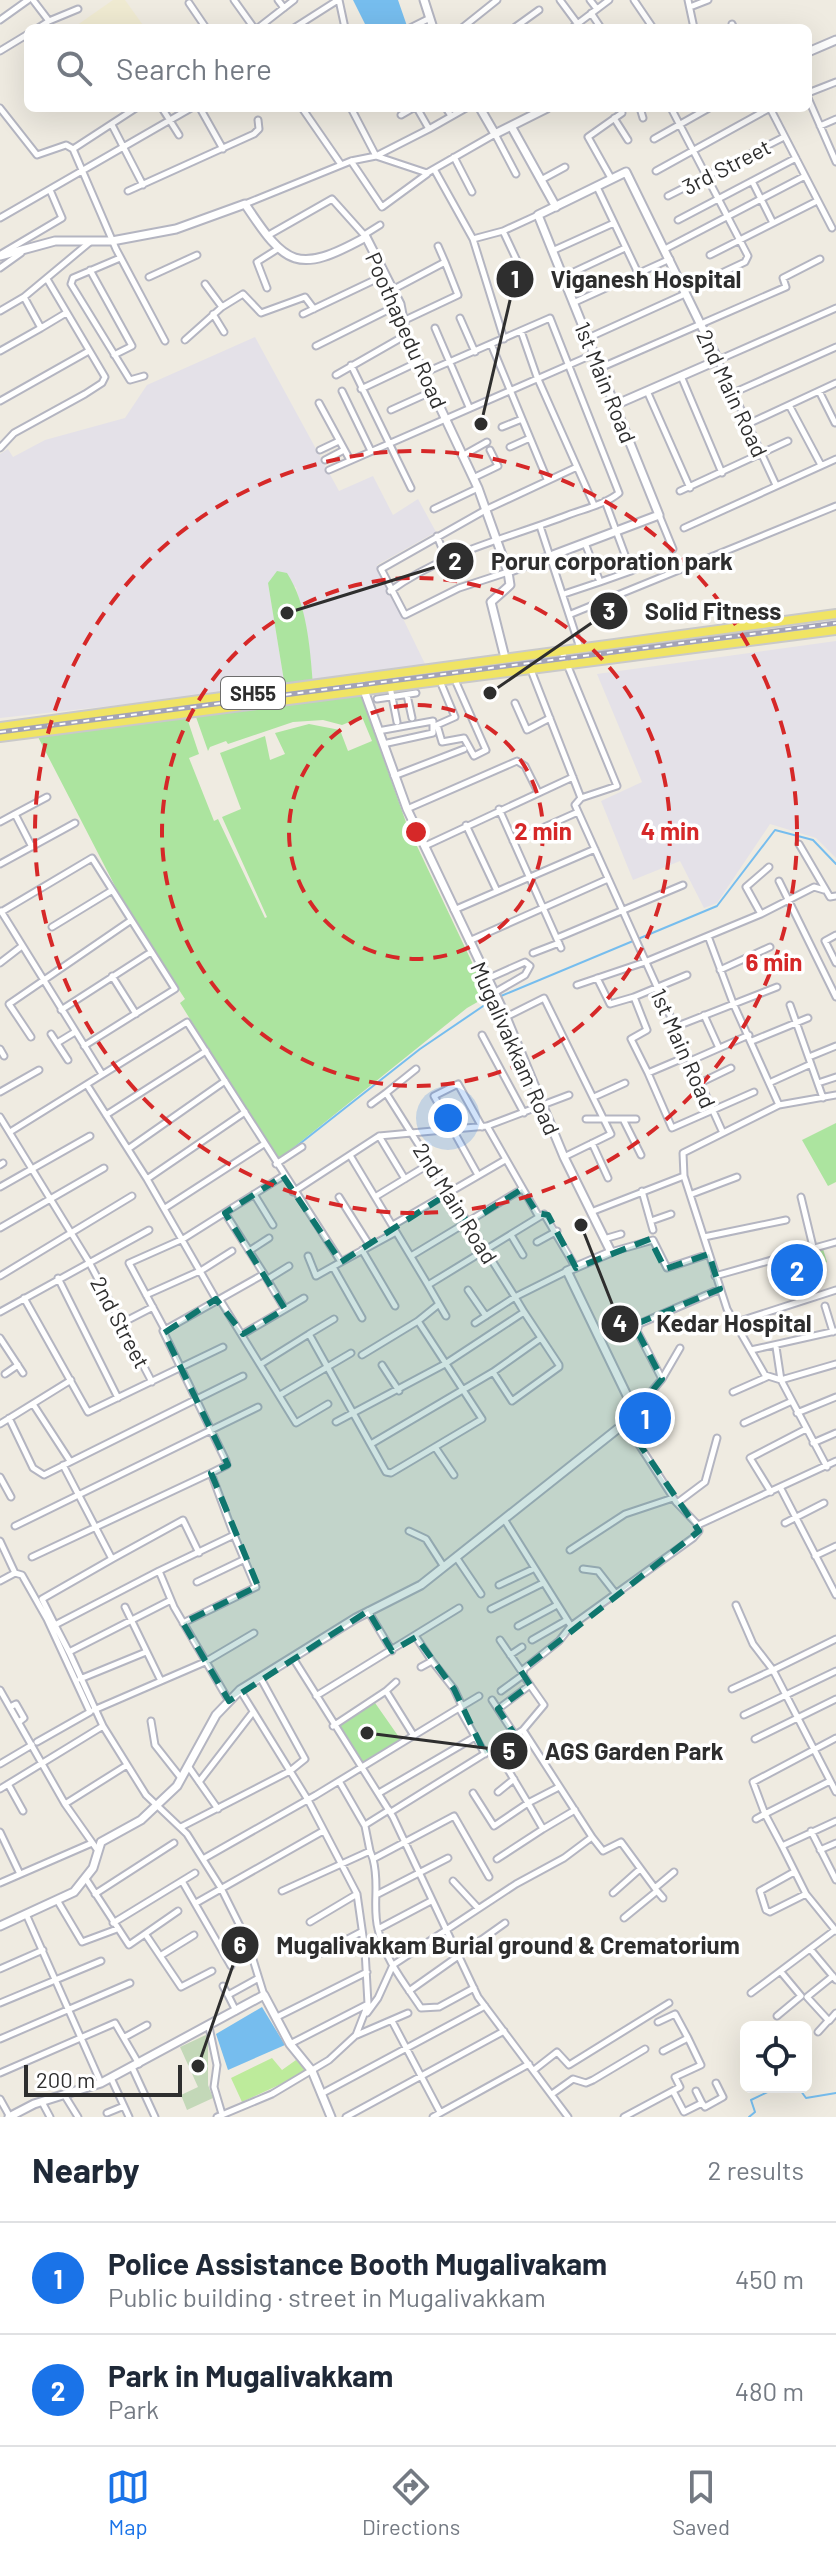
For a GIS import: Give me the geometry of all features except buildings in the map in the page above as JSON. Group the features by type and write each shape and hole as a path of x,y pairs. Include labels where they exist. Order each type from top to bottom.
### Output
{"main road":[{"name":"SH55","path":"0,727 836,614"},
{"name":"SH55","path":"0,737 364,691 391,692 440,681 836,630"},
{"path":"483,662 485,675"},
{"path":"199,699 201,712"}],"street":[{"path":"0,20 30,0 49,21"},
{"path":"234,0 253,24"},
{"path":"278,0 284,8"},
{"path":"262,24 294,0"},
{"path":"300,24 338,0 344,24"},
{"path":"424,0 432,24"},
{"path":"467,24 497,0"},
{"path":"560,0 573,24"},
{"path":"590,0 599,24"},
{"path":"577,24 609,0"},
{"path":"634,0 650,24"},
{"path":"693,24 689,4 708,0"},
{"path":"189,3 203,24"},
{"path":"44,24 78,9"},
{"path":"520,24 539,10"},
{"path":"418,24 430,18"},
{"path":"0,51 24,36"},
{"path":"812,50 836,40"},
{"path":"812,94 836,82"},
{"path":"812,106 835,158"},
{"path":"0,108 3,117 37,155 66,145 73,149 120,258 165,341"},
{"path":"73,149 130,112"},
{"path":"164,112 179,135"},
{"path":"0,218 85,172 185,112"},
{"path":"202,112 224,149"},
{"path":"305,112 340,163"},
{"path":"353,112 376,156 427,173"},
{"path":"401,115 407,112"},
{"path":"418,112 429,129"},
{"path":"448,112 451,116"},
{"path":"0,255 21,253 55,241 112,241 176,229 245,204 340,163 376,156 458,112"},
{"path":"482,112 516,174"},
{"path":"351,161 382,207 427,173 539,112"},
{"path":"641,112 643,118"},
{"path":"673,112 747,260 711,278"},
{"path":"654,139 702,112"},
{"path":"656,171 762,112"},
{"path":"772,112 832,228"},
{"path":"473,239 503,231 611,178 588,137 622,113"},
{"path":"614,118 628,140"},
{"path":"820,126 836,119"},
{"path":"128,191 258,132 258,120"},
{"path":"112,125 143,185"},
{"path":"511,126 556,207"},
{"name":"3rd Street","path":"668,196 784,137"},
{"path":"454,157 472,192"},
{"path":"678,220 796,158"},
{"path":"541,180 565,167"},
{"path":"434,169 473,239 504,339"},
{"name":"2nd Main Road","path":"611,178 626,172 776,485"},
{"path":"665,249 805,176"},
{"path":"752,181 774,224"},
{"path":"597,187 638,273"},
{"path":"0,255 62,218 50,190"},
{"path":"267,237 332,199 365,236 380,225"},
{"path":"710,255 817,201"},
{"path":"245,204 276,250 257,262 267,288"},
{"name":"1st Main Road","path":"538,215 673,549"},
{"path":"552,251 614,223"},
{"path":"503,231 527,282"},
{"name":"Poothapedu Road","path":"276,250 313,260 337,253 365,236 394,289 405,320 406,335 478,488 508,572"},
{"path":"0,311 24,297 91,242"},
{"path":"405,320 458,295 438,246"},
{"path":"563,277 625,248"},
{"path":"0,268 21,253"},
{"path":"149,277 197,255"},
{"path":"120,258 73,278 71,284 130,380 144,376"},
{"path":"573,303 670,259"},
{"path":"600,368 786,287 783,278 820,259"},
{"path":"394,289 445,262"},
{"path":"90,270 132,346 114,355"},
{"path":"303,314 386,275"},
{"path":"0,448 14,433 102,383 104,373 87,352 47,279"},
{"path":"205,284 222,307"},
{"path":"588,338 686,293"},
{"path":"185,340 213,314 243,294 261,313 305,297 314,309"},
{"path":"24,297 41,328"},
{"path":"316,346 400,304"},
{"path":"615,405 836,308"},
{"path":"0,351 66,313"},
{"path":"213,314 224,332"},
{"path":"460,318 475,352"},
{"path":"390,591 421,569 446,558 619,495 550,318 424,373"},
{"path":"435,328 469,407"},
{"path":"521,331 537,377 594,505"},
{"path":"336,375 406,335"},
{"path":"491,344 547,479"},
{"path":"733,393 836,347"},
{"path":"0,401 87,352"},
{"path":"329,470 594,354"},
{"path":"361,389 420,361"},
{"path":"351,365 411,488"},
{"path":"681,376 722,473"},
{"path":"748,424 836,383"},
{"path":"342,391 371,451"},
{"path":"391,410 433,391"},
{"path":"647,391 690,488"},
{"path":"819,391 835,423"},
{"path":"319,403 350,460"},
{"path":"789,405 821,465"},
{"path":"502,427 522,419"},
{"path":"510,447 530,438"},
{"path":"320,450 339,441"},
{"path":"680,491 788,441"},
{"path":"461,456 487,442"},
{"path":"325,460 344,450"},
{"path":"473,478 498,466 490,450"},
{"path":"684,528 836,459"},
{"path":"577,467 487,509 383,566 382,571 401,613 409,615 435,598 659,515"},
{"path":"434,509 478,488"},
{"path":"605,501 631,571"},
{"path":"571,614 836,506"},
{"path":"540,526 580,648"},
{"path":"437,536 446,558"},
{"path":"585,543 600,582"},
{"path":"564,594 654,560"},
{"path":"505,658 491,602 510,585 508,572"},
{"path":"562,651 617,786 581,798 576,803 578,812 645,962"},
{"path":"530,669 581,798"},
{"name":"Mugalivakkam Road","path":"360,679 407,809 505,1014 564,1157 611,1252"},
{"path":"440,681 455,717 437,725 442,742 464,738 474,756 486,750 455,679"},
{"path":"391,692 397,722"},
{"path":"377,699 391,692 416,693"},
{"path":"407,695 412,718"},
{"path":"515,703 527,730 550,718"},
{"path":"381,731 433,721 435,732 386,744"},
{"path":"394,776 464,749"},
{"path":"407,809 517,761 525,766 538,792"},
{"path":"425,846 573,777"},
{"path":"0,822 47,797"},
{"path":"499,809 559,943"},
{"path":"513,841 578,812"},
{"path":"15,814 32,847"},
{"path":"0,864 75,823"},
{"path":"466,825 497,891"},
{"path":"799,844 824,890 830,897 836,896"},
{"path":"454,910 595,849"},
{"path":"84,1046 175,989 92,858 0,911 2,920 22,946 42,981 102,1074"},
{"path":"761,914 746,887 769,867"},
{"path":"469,941 608,879"},
{"path":"779,881 836,997"},
{"path":"533,953 683,885"},
{"path":"577,985 708,936 816,886 824,890"},
{"path":"52,927 111,891"},
{"path":"31,1037 9,1004 130,921"},
{"path":"836,935 825,941 836,963"},
{"path":"708,936 733,1003 779,1105"},
{"path":"0,963 22,946"},
{"path":"720,970 770,947"},
{"path":"61,1010 151,952"},
{"path":"487,979 525,962 530,967 525,975 494,993"},
{"name":"1st Main Road","path":"645,962 723,1133"},
{"path":"597,978 610,1004 687,975"},
{"path":"112,976 136,1014"},
{"path":"675,1027 777,987"},
{"path":"634,997 647,1030 631,1041 672,1128 754,1092"},
{"path":"505,1014 544,998 611,1134 564,1157"},
{"path":"790,1005 823,1098"},
{"path":"704,1015 719,1048"},
{"path":"648,1073 808,1018"},
{"path":"10,1132 187,1022 293,1192 341,1262"},
{"path":"57,1043 75,1032"},
{"path":"51,1034 68,1060"},
{"path":"482,1035 524,1113"},
{"path":"809,1057 836,1046"},
{"path":"0,1049 4,1056"},
{"path":"106,1115 206,1051"},
{"path":"769,1083 811,1064"},
{"path":"700,1083 731,1068"},
{"path":"371,1104 416,1069"},
{"path":"0,1092 39,1070"},
{"path":"818,1083 836,1077"},
{"path":"128,1149 225,1081"},
{"path":"594,1097 625,1083"},
{"path":"478,1175 433,1098 455,1084 539,1217"},
{"path":"87,1085 296,1423 328,1404"},
{"name":"2nd Main Road","path":"386,1093 559,1367 515,1401 511,1400 493,1372"},
{"path":"293,1192 379,1136 484,1126 569,1095"},
{"path":"767,1377 734,1323 715,1276 684,1176 683,1153 779,1105 836,1095"},
{"path":"147,1179 245,1112"},
{"name":"2nd Street","path":"0,1117 54,1200 152,1382"},
{"path":"586,1119 636,1119"},
{"path":"623,1119 641,1155"},
{"path":"0,1187 90,1136"},
{"path":"379,1136 405,1179"},
{"path":"592,1143 608,1178"},
{"path":"165,1208 264,1144"},
{"path":"276,1164 302,1147"},
{"path":"351,1157 446,1316"},
{"path":"308,1256 316,1276 370,1246 505,1160"},
{"path":"375,1197 431,1163"},
{"path":"0,1228 54,1200 104,1168"},
{"path":"32,1557 227,1465 164,1328 129,1263 183,1239 283,1176"},
{"path":"591,1212 684,1176"},
{"path":"692,1194 737,1177"},
{"path":"411,1256 522,1189"},
{"path":"642,1191 653,1230"},
{"path":"254,1194 273,1225"},
{"path":"0,1276 132,1196"},
{"path":"339,1197 370,1246"},
{"path":"801,1197 814,1250"},
{"path":"225,1213 285,1309"},
{"path":"651,1221 671,1214"},
{"path":"428,1285 539,1217 548,1215 576,1268"},
{"path":"704,1237 786,1220"},
{"path":"0,1312 149,1230"},
{"path":"537,1242 557,1231"},
{"path":"604,1239 621,1234"},
{"path":"511,1235 523,1255"},
{"path":"249,1251 269,1238"},
{"path":"475,1323 515,1297 611,1252 653,1240 667,1268 709,1254"},
{"path":"715,1276 836,1242"},
{"path":"362,1250 395,1306"},
{"path":"146,1295 202,1270 232,1251"},
{"path":"164,1328 289,1266"},
{"path":"333,1267 362,1318"},
{"path":"0,1883 94,1846 141,1820 182,1779 216,1715 240,1690 368,1611 421,1585 625,1423 633,1414 632,1405 567,1271"},
{"path":"58,1278 118,1398"},
{"path":"662,1379 637,1331 639,1324 720,1289"},
{"path":"468,1290 486,1316"},
{"path":"734,1323 836,1290"},
{"path":"24,1298 87,1411 223,1347"},
{"path":"243,1334 304,1298"},
{"path":"362,1355 418,1321 439,1304"},
{"path":"751,1350 834,1332 825,1306"},
{"path":"122,1323 153,1307"},
{"path":"336,1422 399,1391 524,1312"},
{"path":"261,1364 334,1319"},
{"path":"309,1334 389,1473 482,1419 418,1321"},
{"path":"0,1338 23,1373"},
{"path":"371,1444 463,1391 541,1338"},
{"path":"776,1347 781,1380 790,1402 827,1467"},
{"path":"632,1405 647,1397 680,1348"},
{"path":"280,1395 351,1353"},
{"path":"733,1392 767,1377 781,1380 836,1364"},
{"path":"5,1374 18,1365"},
{"path":"382,1365 399,1391"},
{"path":"71,1380 3,1420 37,1473 44,1475 243,1376"},
{"path":"797,1413 836,1397"},
{"path":"744,1423 790,1402"},
{"path":"33,1404 70,1461"},
{"path":"15,1526 258,1407"},
{"path":"633,1414 641,1418 654,1409"},
{"path":"532,1640 569,1623 616,1594 699,1531 698,1525 675,1500 625,1423"},
{"path":"771,1492 750,1458 806,1429"},
{"path":"813,1443 836,1433"},
{"path":"570,1550 625,1514 675,1500 703,1485 717,1438"},
{"path":"435,1447 454,1475"},
{"path":"698,1525 836,1461"},
{"path":"63,1465 112,1559"},
{"path":"183,1623 256,1587 211,1473"},
{"path":"0,1477 11,1497"},
{"path":"780,1487 836,1595"},
{"path":"785,1523 824,1503"},
{"path":"504,1519 569,1623"},
{"path":"199,1553 183,1520 42,1599 94,1710 127,1765 157,1805 181,1827 221,1888 247,1940 264,1995 290,2044 312,2071 331,2117"},
{"path":"409,1531 426,1539 444,1567"},
{"path":"55,1625 234,1535"},
{"path":"0,1541 15,1573"},
{"path":"815,1556 836,1546"},
{"path":"456,1557 481,1594"},
{"path":"197,1582 245,1559"},
{"path":"499,1585 533,1569"},
{"path":"583,1569 598,1571 616,1594"},
{"path":"159,1571 183,1623 229,1701"},
{"path":"0,1581 15,1573 22,1575 43,1611 90,1712 0,1764"},
{"path":"491,1609 543,1583"},
{"path":"69,1652 171,1600"},
{"path":"518,1626 557,1605"},
{"path":"736,1605 752,1641 787,1695 836,1792"},
{"path":"125,1607 161,1681"},
{"path":"316,1696 459,1608"},
{"path":"368,1611 392,1651"},
{"path":"501,1691 523,1674 569,1623"},
{"path":"94,1710 205,1662 254,1633"},
{"path":"416,1637 454,1689 485,1754"},
{"path":"732,1689 836,1639"},
{"path":"365,1825 523,1730 544,1708 500,1640"},
{"path":"510,1655 522,1647"},
{"path":"80,1679 146,1652"},
{"path":"293,1658 333,1726 390,1811 474,1988 568,2117"},
{"path":"421,1667 432,1661"},
{"path":"744,1715 836,1671"},
{"path":"181,1827 290,1771 303,1761 305,1754 260,1677"},
{"path":"333,1726 396,1682"},
{"path":"498,1709 530,1685"},
{"path":"0,1690 34,1744 65,1804 94,1846 93,1868 74,1892 0,1926"},
{"path":"240,1690 308,1800 357,1894 367,1972 367,2013"},
{"path":"386,1691 414,1736"},
{"path":"203,1859 308,1800 479,1696"},
{"path":"755,1739 836,1699"},
{"path":"492,1700 515,1735"},
{"path":"199,1782 253,1712"},
{"path":"151,1721 155,1745 182,1779"},
{"path":"0,1789 103,1726"},
{"path":"523,1730 603,1851 621,1842 663,1898"},
{"path":"379,1793 475,1737"},
{"path":"751,1993 836,1930 806,1894 765,1814 753,1782 836,1738"},
{"path":"495,1748 543,1829"},
{"path":"65,1804 127,1765"},
{"path":"187,1765 218,1809"},
{"path":"498,1792 514,1779"},
{"path":"339,1781 365,1825 373,1859 378,1929 393,1965 409,1991 421,2008 429,2010 474,1988"},
{"path":"756,1819 830,1781"},
{"path":"8,1784 23,1811"},
{"path":"473,1793 494,1826 559,1787"},
{"path":"497,1859 575,1810"},
{"path":"373,1859 456,1816 489,1877"},
{"path":"782,1846 836,1821"},
{"path":"196,1903 323,1831"},
{"path":"811,1831 836,1880"},
{"path":"0,1832 20,1874"},
{"path":"209,2027 217,2065 214,2087 219,2116 272,2094 349,2045 378,1998 393,1965 478,1908 564,1858 592,1837"},
{"path":"95,1894 174,1843"},
{"path":"820,1850 836,1843"},
{"path":"282,1891 340,1862 370,1851"},
{"path":"377,1895 448,1858"},
{"path":"613,1893 640,1869"},
{"path":"624,1918 674,1872"},
{"path":"794,1872 760,1891 766,1910 770,1912 806,1894"},
{"path":"57,1900 82,1942 115,1926 195,1873"},
{"path":"86,1879 129,1945 178,1911"},
{"path":"182,1881 231,1966"},
{"path":"453,1881 478,1908"},
{"path":"310,1922 357,1894"},
{"path":"378,1929 431,1901"},
{"path":"26,1914 101,2083"},
{"path":"409,1991 505,1923"},
{"path":"321,1953 361,1932"},
{"path":"146,1935 181,1987 212,1971"},
{"path":"160,1956 194,1935"},
{"path":"0,1969 43,1950"},
{"path":"810,1950 834,1978 807,1997 829,2021"},
{"path":"0,2003 101,1961"},
{"path":"277,2017 367,1972"},
{"path":"777,2016 801,1996 781,1972"},
{"path":"228,1995 257,1979"},
{"path":"0,2039 130,1983"},
{"path":"223,1986 237,2013"},
{"path":"0,2099 10,2117 42,2102 101,2083 237,2013 264,1995"},
{"path":"533,2070 557,2052 569,2065 669,2003"},
{"path":"290,2044 368,2004"},
{"path":"321,2094 485,2006"},
{"path":"356,2035 408,2013"},
{"path":"818,2032 836,2013"},
{"path":"624,2117 680,2087 675,2077 701,2065 675,2014 658,2022"},
{"path":"392,2021 441,2112"},
{"path":"0,2073 115,2023 125,2037 155,2117"},
{"path":"125,2037 147,2025"},
{"path":"346,2117 504,2031"},
{"path":"663,2051 688,2038"},
{"path":"552,2094 573,2079 586,2083 593,2080 645,2049"},
{"path":"433,2117 529,2064"},
{"path":"111,2078 129,2117"},
{"path":"696,2091 705,2107 723,2097 716,2083"},
{"path":"673,2091 684,2112 702,2103"},
{"path":"65,2096 78,2117"},
{"path":"42,2102 50,2117"},
{"path":"107,2113 124,2106"},
{"path":"238,2108 243,2117"},
{"path":"24,2109 29,2117"}],"highlighted area":[{"path":"283,1176 341,1262 449,1193 468,1223 522,1189 537,1213 548,1215 576,1268 650,1239 665,1269 709,1254 720,1289 634,1325 662,1379 625,1423 699,1531 521,1671 530,1685 498,1709 515,1735 485,1754 454,1689 416,1637 392,1651 368,1611 229,1701 183,1623 258,1586 211,1473 228,1465 164,1333 216,1299 243,1334 285,1309 225,1213"}],"shaded area":[{"path":"113,0 125,0 142,24 79,24"},
{"path":"255,337 339,491 373,476 393,515 418,499 436,532 377,565 427,668 313,684 308,638 296,587 268,583 285,687 0,718 0,454 8,449 13,457 45,440 125,418 147,385"},
{"path":"836,641 836,858 816,838 770,824 717,903 704,908 680,861 633,880 601,801 642,782 597,674"}],"green space":[{"path":"277,571 287,573 299,598 306,626 313,684 285,687 268,583"},
{"path":"361,695 407,825 488,996 467,1008 278,1160 180,1003 185,999 132,919 38,737 187,718 199,754 189,758 214,821 218,819 265,918 222,817 241,809 220,753 265,736 270,760 285,754 275,733 309,724 340,730 348,751 372,741 362,717 342,725 323,720 293,722 228,744 226,741 210,747 208,751 196,717"},
{"path":"836,1123 836,1182 828,1186 802,1140"},
{"path":"823,1249 827,1262 817,1265 820,1276 782,1288 772,1264"},
{"path":"373,1700 401,1740 361,1768 334,1726"},
{"path":"208,2034 208,2085 213,2098 187,2110 181,2095 198,2087 180,2047"},
{"path":"272,2058 282,2070 296,2060 307,2072 242,2102 231,2078"}],"water":[{"path":"353,0 398,0 406,24 365,24"},
{"path":"262,2007 285,2045 228,2070 216,2034"}],"waterway":[{"path":"501,996 717,906 775,830 813,840 836,864"},
{"path":"288,1153 420,1049 495,998"},
{"path":"749,2117 755,2112 751,2100 766,2093"},
{"path":"802,2093 806,2098 836,2093"}],"railway":[{"path":"0,732 836,623"}],"place":[{"name":"Viganesh Hospital","path":"481,424"},
{"name":"Porur corporation park","path":"287,613"},
{"name":"Solid Fitness","path":"490,693"},
{"name":"Kedar Hospital","path":"581,1225"},
{"name":"Park in Mugalivakkam","path":"797,1270"},
{"name":"Police Assistance Booth Mugalivakam","path":"645,1418"},
{"name":"AGS Garden Park","path":"367,1733"},
{"name":"Mugalivakkam Burial ground & Crematorium","path":"198,2066"}]}
